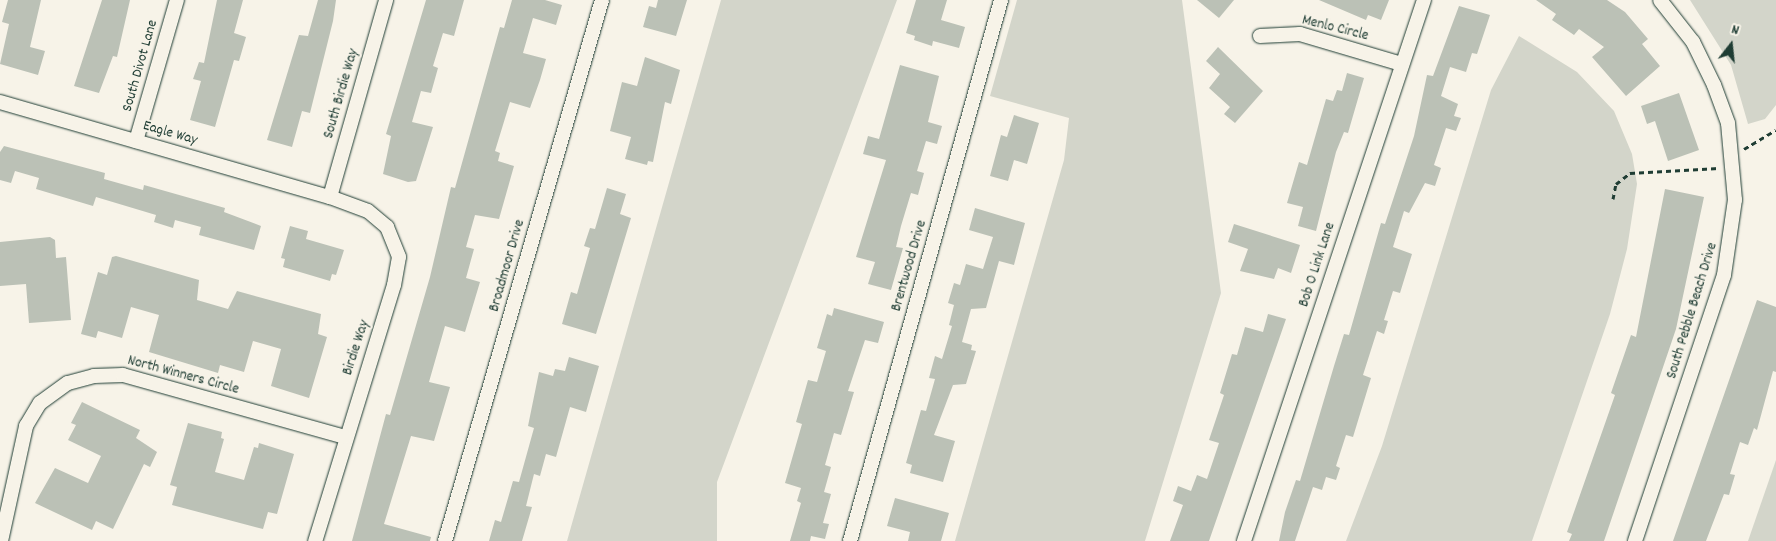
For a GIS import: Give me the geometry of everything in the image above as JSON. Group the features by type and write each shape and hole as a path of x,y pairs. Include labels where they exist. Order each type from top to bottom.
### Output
{"street":[{"name":"South Divot Lane","path":"136,141 177,0"},
{"name":"South Birdie Way","path":"330,197 386,0"},
{"name":"Broadmoor Drive","path":"445,541 602,0"},
{"name":"Brentwood Drive","path":"850,541 1001,0"},
{"name":"Bob O Link Lane","path":"1244,541 1401,64 1424,0"},
{"name":"South Pebble Beach Drive","path":"1635,541 1724,275 1734,217 1733,158 1728,123 1714,85 1693,42 1660,0"},
{"name":"Menlo Circle","path":"1260,36 1300,34 1401,64"},
{"name":"Eagle Way","path":"0,102 330,197"},
{"name":"Birdie Way","path":"315,541 399,257 387,227 368,211 330,197"},
{"name":"North Winners Circle","path":"1,541 26,426 40,403 68,383 94,376 123,375 345,437"}],"path":[{"path":"1613,200 1616,184 1630,173 1703,171 1720,168 1776,130"}],"shaded area":[{"path":"721,0 897,0 717,482 717,541 567,541"},
{"path":"1017,0 1182,0 1221,293 1145,541 955,541 1064,160 1069,118 990,96"},
{"path":"1690,0 1776,0 1776,105 1765,119 1748,124 1731,65"},
{"path":"1519,36 1577,72 1614,111 1632,154 1637,184 1627,249 1610,314 1532,541 1346,541 1382,446 1491,90"},
{"path":"1776,460 1776,541 1748,541"}],"building":[{"path":"8,0 41,0 30,47 45,51 38,75 0,64 9,24 2,22"},
{"path":"102,0 130,0 117,57 113,56 99,93 74,86"},
{"path":"217,0 243,0 234,33 246,37 239,61 234,60 215,127 190,120 201,81 193,79 199,62 204,63"},
{"path":"318,0 336,0 333,21 310,113 302,111 292,147 267,140 299,35 308,36"},
{"path":"426,0 464,0 454,36 443,33 433,66 438,68 431,93 421,91 412,122 433,127 416,181 408,182 383,174 391,136 386,134"},
{"path":"512,0 545,0 562,5 556,25 533,18 523,53 546,59 530,108 510,102 495,151 500,153 498,161 514,166 499,219 475,215 466,247 474,249 466,278 480,282 465,332 445,326 429,382 450,387 434,441 411,436 384,524 431,537 430,541 352,541 386,414 390,415 430,277 451,187 455,188 500,27 504,28"},
{"path":"658,0 687,0 676,36 643,27 649,6 656,8"},
{"path":"916,0 947,0 941,20 965,27 959,48 933,41 932,46 914,40 915,36 906,33"},
{"path":"1197,0 1234,0 1219,18"},
{"path":"1319,0 1389,0 1381,20 1368,15 1366,20"},
{"path":"1536,0 1607,0 1625,12 1648,39 1642,44 1660,66 1626,96 1592,57 1604,47 1579,29 1574,35 1552,20 1556,14"},
{"path":"1459,6 1490,15 1477,54 1472,53 1466,72 1450,67 1441,96 1458,104 1454,116 1461,118 1456,131 1446,128 1434,165 1441,168 1435,186 1425,183 1409,213 1404,211 1393,247 1412,254 1400,293 1393,291 1384,320 1388,321 1384,334 1377,331 1363,375 1371,378 1353,437 1346,435 1336,466 1340,468 1336,480 1326,477 1322,490 1313,487 1295,541 1279,541 1285,512 1296,480 1300,481 1344,334 1349,335 1381,223 1385,224 1414,136 1427,75 1433,76"},
{"path":"1218,47 1263,91 1235,123 1224,114 1230,107 1209,88 1220,74 1206,61"},
{"path":"645,57 680,70 671,104 665,102 653,162 648,161 647,165 625,159 631,137 610,131 622,82 637,86"},
{"path":"900,65 939,76 928,122 942,126 937,144 926,141 917,171 924,173 918,195 911,193 901,226 896,247 903,248 891,290 868,284 875,262 856,257 886,160 863,154 868,136 879,139"},
{"path":"1347,73 1364,78 1348,133 1344,132 1336,152 1316,231 1298,226 1303,207 1287,203 1299,162 1307,165 1326,99 1333,101 1337,90 1342,91"},
{"path":"1679,93 1699,150 1668,161 1655,121 1647,124 1641,106"},
{"path":"1014,115 1039,123 1027,164 1014,160 1008,181 990,176 1001,135 1007,137"},
{"path":"4,146 105,173 104,179 143,190 144,185 225,208 224,212 261,226 254,250 199,235 201,227 175,220 173,228 154,222 156,215 96,197 93,206 36,189 39,178 15,171 11,183 0,180 0,152"},
{"path":"607,188 626,194 620,214 631,218 596,334 562,324 571,292 577,294 590,248 584,246 590,228 595,229"},
{"path":"1665,189 1704,197 1676,329 1604,541 1569,541 1572,534 1567,532 1615,395 1611,393 1631,335 1636,337"},
{"path":"975,208 1025,223 1014,265 999,261 986,308 971,309 962,342 972,345 971,350 976,351 966,384 953,385 934,435 955,441 943,482 910,473 912,465 906,463 921,410 926,411 935,379 929,378 935,356 942,359 952,326 949,325 954,305 948,303 954,283 960,285 966,264 983,269 993,237 969,230"},
{"path":"1234,224 1300,245 1291,273 1278,268 1274,279 1240,271 1248,249 1228,242"},
{"path":"290,226 308,231 306,239 344,250 336,275 332,274 330,281 283,267 285,259 281,258"},
{"path":"50,237 55,240 56,258 66,257 71,320 29,323 26,284 0,286 0,242"},
{"path":"116,256 199,280 197,300 228,309 237,291 321,314 318,334 327,337 309,398 271,386 281,349 253,341 244,372 220,365 218,373 149,352 159,315 131,307 122,338 98,331 96,338 81,334 98,272 107,275 112,257"},
{"path":"1757,300 1776,307 1776,372 1773,371 1757,430 1754,428 1748,445 1740,442 1730,474 1735,475 1729,495 1724,494 1706,541 1673,541"},
{"path":"834,308 884,322 878,343 865,340 848,391 854,392 841,435 834,433 825,465 831,467 824,492 831,494 823,523 829,524 825,539 811,536 810,541 790,541 801,503 797,501 801,488 785,483 802,424 796,422 808,380 817,382 826,351 817,348 827,314 832,316"},
{"path":"1268,314 1286,319 1209,541 1170,541 1183,505 1173,501 1178,486 1191,491 1197,475 1207,479 1219,443 1209,440 1224,395 1220,393 1232,354 1237,355 1245,327 1263,332"},
{"path":"569,357 599,366 586,412 570,407 556,457 546,454 540,476 534,474 526,506 532,507 522,541 489,541 495,520 501,522 513,481 519,482 534,428 528,426 539,372 553,376 555,369 565,371"},
{"path":"82,402 140,430 136,438 157,452 150,467 144,464 113,529 96,521 92,530 35,503 55,468 88,483 101,456 68,440 76,425 71,423"},
{"path":"188,423 222,432 221,438 224,439 215,472 244,480 254,447 258,448 259,443 294,454 277,514 268,512 263,529 172,505 177,487 170,485"},
{"path":"895,498 949,513 941,541 908,541 910,532 887,526"}]}
